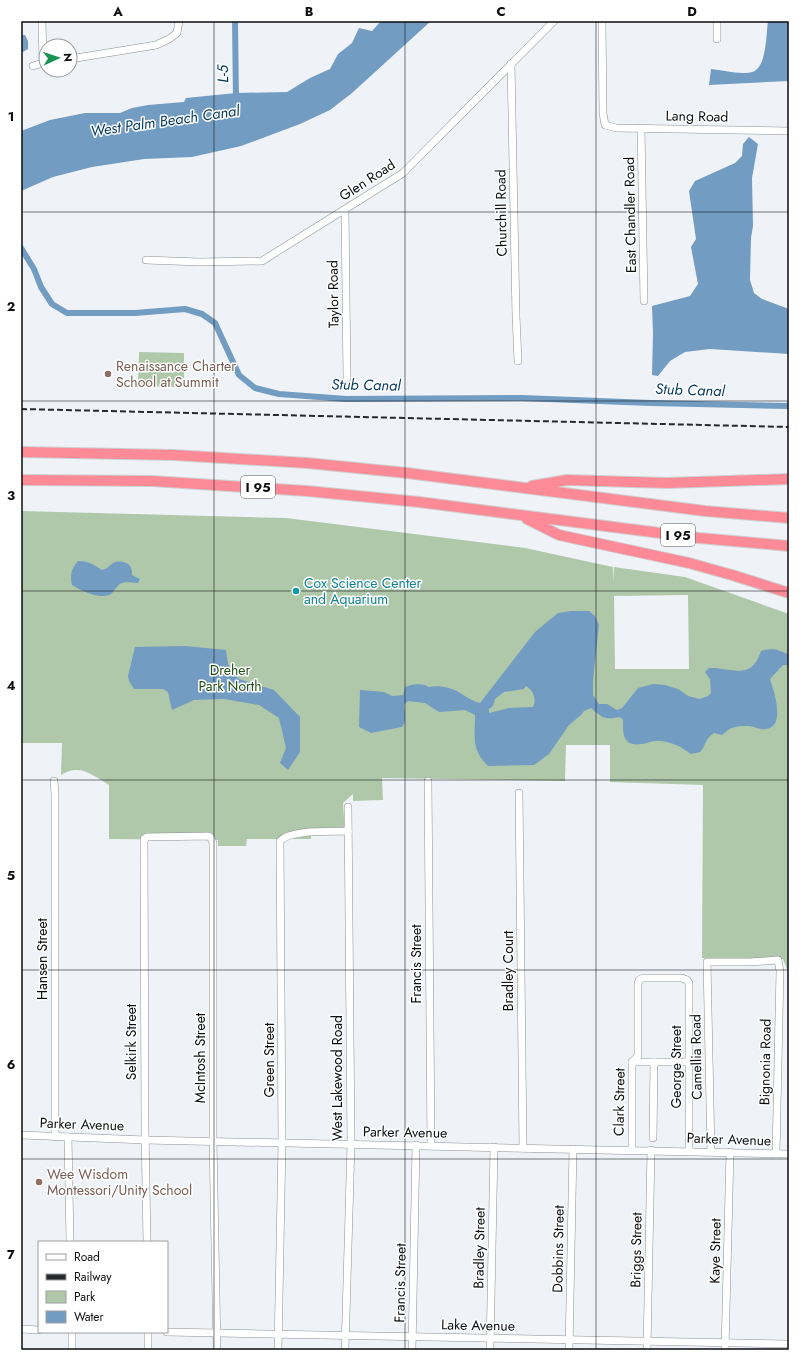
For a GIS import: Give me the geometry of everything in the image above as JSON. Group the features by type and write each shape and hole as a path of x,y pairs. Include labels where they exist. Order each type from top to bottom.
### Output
{"highway":[{"name":"I 95","path":"21,452 134,453 254,459 401,472 705,511 789,518"},
{"path":"522,488 567,480 667,483 789,479"},
{"name":"I 95","path":"21,480 137,481 248,486 397,500 699,538 789,546"},
{"path":"520,515 559,535 689,563 732,575 789,594"}],"street":[{"path":"42,21 43,38"},
{"path":"78,58 156,45 169,39 177,33 179,21"},
{"name":"Glen Road","path":"146,260 200,262 262,261 403,173 554,21"},
{"name":"Lang Road","path":"602,21 603,113 605,125 616,128 789,131"},
{"path":"717,21 717,39"},
{"path":"33,66 38,64"},
{"name":"Churchill Road","path":"511,64 518,361"},
{"name":"East Chandler Road","path":"641,128 644,301"},
{"name":"Taylor Road","path":"345,210 347,378"},
{"name":"Hansen Street","path":"54,781 55,1137"},
{"name":"Francis Street","path":"428,781 431,1146"},
{"name":"Bradley Court","path":"520,793 522,1148"},
{"name":"West Lakewood Road","path":"345,1350 351,1144 348,807"},
{"name":"Green Street","path":"278,1350 282,1142 280,841 284,837 293,833 348,831"},
{"name":"McIntosh Street","path":"143,842 147,837 209,836 212,840 213,1140 217,1350"},
{"name":"Selkirk Street","path":"143,842 147,1241"},
{"name":"Camellia Road","path":"711,1152 707,962 750,962 778,960 780,971"},
{"name":"Bignonia Road","path":"776,1154 780,971"},
{"name":"Clark Street","path":"632,1150 632,1062 638,1056 639,980 643,978 682,978 689,983"},
{"name":"George Street","path":"689,983 689,1151"},
{"path":"632,1062 689,1062"},
{"path":"654,1062 654,1138"},
{"name":"Parker Avenue","path":"21,1135 145,1140 213,1140 789,1154"},
{"path":"68,1137 70,1241"},
{"name":"Francis Street","path":"412,1350 416,1145"},
{"name":"Bradley Street","path":"490,1350 494,1147"},
{"name":"Dobbins Street","path":"568,1350 573,1149"},
{"name":"Briggs Street","path":"647,1350 651,1150"},
{"name":"Kaye Street","path":"725,1347 730,1152"},
{"path":"21,1329 38,1330"},
{"name":"Lake Avenue","path":"168,1332 647,1342 725,1347 789,1344"},
{"path":"72,1333 72,1350"},
{"path":"148,1333 148,1350"}],"green space":[{"path":"139,352 184,353 184,387 138,386"},
{"name":"Dreher Park North","path":"21,511 286,518 525,548 613,567 613,582 614,567 685,577 789,614 789,969 787,969 783,959 702,958 703,785 610,782 610,745 566,745 565,781 382,778 383,800 353,801 353,794 343,803 345,834 311,835 311,839 247,839 246,846 218,846 218,840 109,839 109,785 92,774 80,770 74,770 61,775 62,743 21,743","holes":["688,595 689,669 615,669 614,596"]}],"water":[{"name":"West Palm Beach Canal","path":"381,21 431,21 352,93 330,110 300,124 241,146 192,157 144,159 92,167 53,177 21,191 21,131 50,120 85,113 120,113 132,108 148,105 184,102 186,98 236,93 287,92 310,78 330,69 338,54 352,43 359,28 372,31"},
{"path":"768,21 789,21 789,81 709,85 711,69 748,73 757,69 761,64 765,50"},
{"path":"21,35 25,35 28,41 28,49 21,53"},
{"path":"749,137 758,144 752,178 753,226 751,238 750,280 754,293 762,299 789,309 789,354 710,349 685,352 670,361 658,376 652,375 652,306 690,296 698,284 691,247 696,239 689,191 695,181 735,163 742,156 743,144"},
{"path":"78,561 90,563 102,570 115,562 124,562 130,566 132,575 140,579 138,583 121,583 111,594 107,596 91,594 72,585 72,572"},
{"path":"589,611 595,616 599,625 593,680 593,695 599,704 607,704 617,710 622,708 638,688 653,684 665,685 678,689 688,696 700,699 711,693 710,679 705,672 709,668 740,671 746,670 752,667 757,661 761,651 765,650 772,649 789,655 789,665 783,665 770,679 776,700 776,722 772,727 766,729 743,726 728,730 722,735 714,733 700,752 691,754 669,742 655,741 640,744 630,743 627,741 623,733 623,720 620,717 607,718 598,714 591,708 584,711 569,725 549,754 534,765 488,766 476,748 475,715 465,710 439,712 425,703 408,701 404,705 405,719 402,727 371,733 359,727 360,690 384,692 392,696 403,695 405,687 411,685 420,684 429,687 441,686 453,689 480,703 535,632 558,613","holes":["526,686 532,692 535,701 533,707 509,708 489,713 489,709 493,706 495,699 504,692 524,689"]},
{"path":"185,646 226,650 228,664 239,679 274,690 300,717 300,752 288,770 280,763 286,748 279,718 259,705 224,699 194,700 172,710 168,692 163,689 134,689 128,676 135,647"}],"waterway":[{"name":"L-5","path":"235,21 236,99"},
{"name":"Stub Canal","path":"21,248 34,269 41,287 52,304 67,313 135,313 185,309 202,314 215,323 239,375 255,388 279,394 346,399 522,398 789,406"}],"railway":[{"path":"21,409 789,427"}],"place":[{"name":"Renaissance Charter School at Summit","path":"108,374"},
{"name":"Cox Science Center and Aquarium","path":"296,591"},
{"name":"Wee Wisdom Montessori/Unity School","path":"39,1182"}]}
